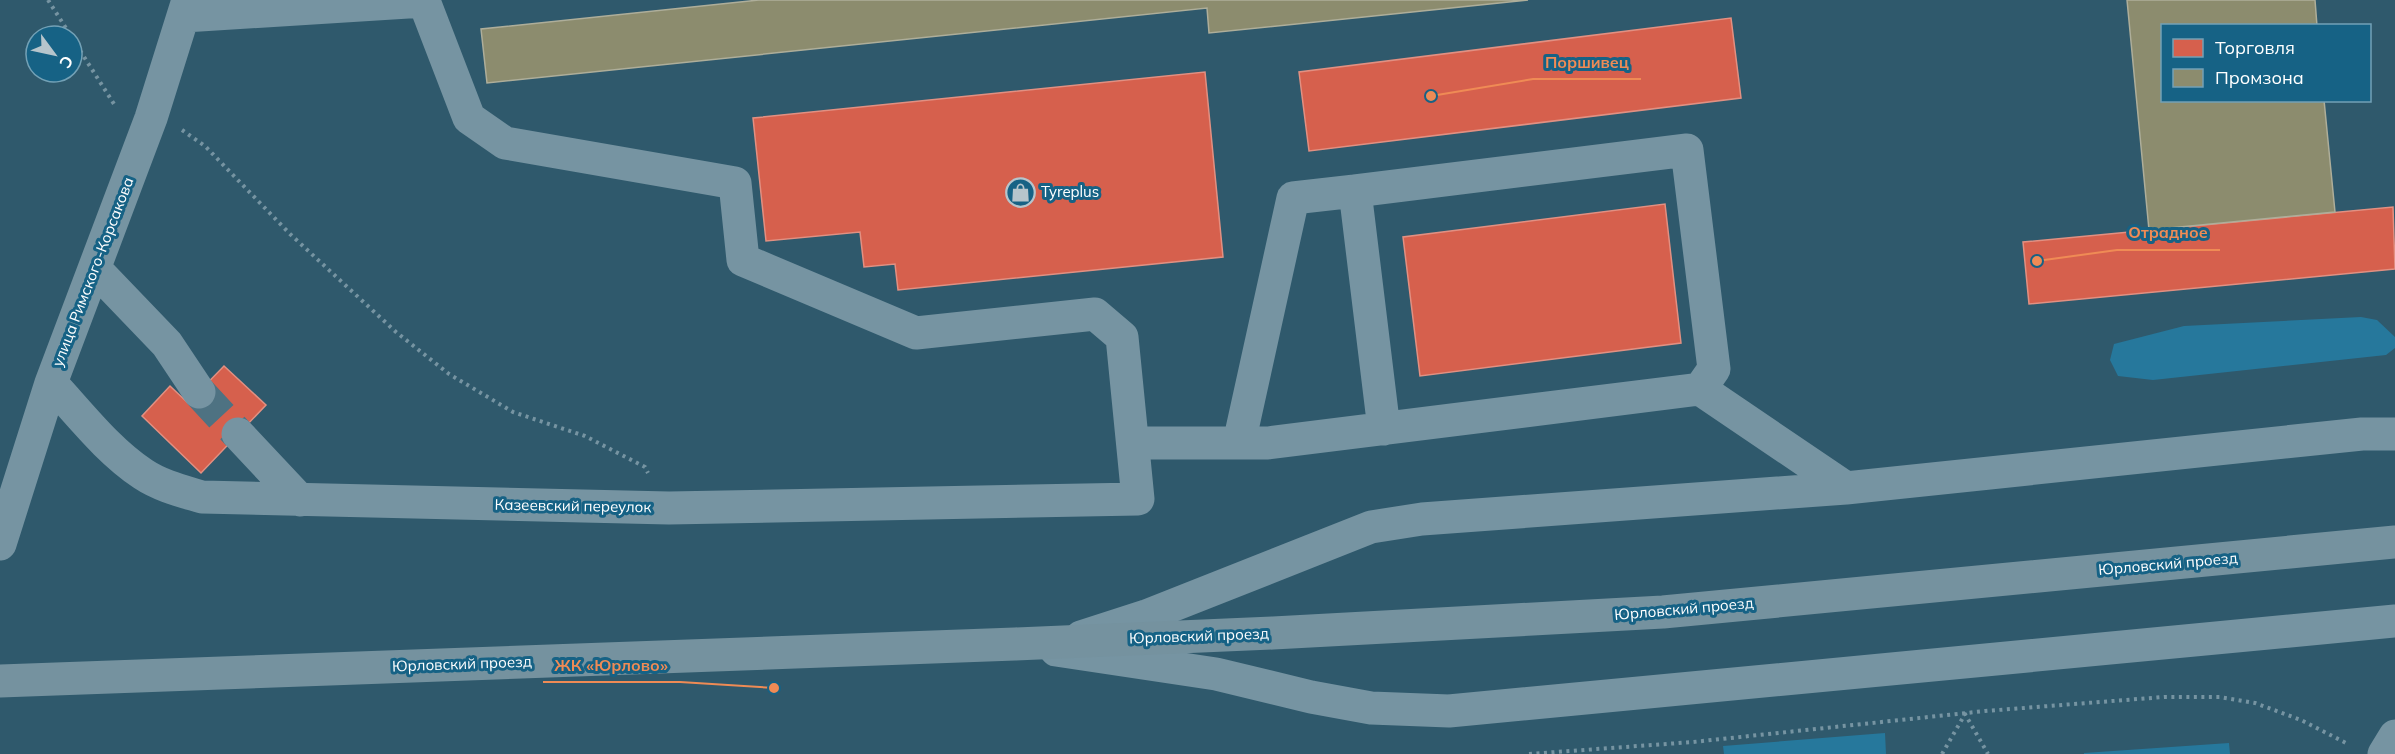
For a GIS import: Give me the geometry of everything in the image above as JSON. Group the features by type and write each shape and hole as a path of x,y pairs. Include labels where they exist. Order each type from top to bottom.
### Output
{"main road":[{"name":"Юрловский проезд","path":"0,681 1064,642 1663,612 2395,542"}],"street":[{"path":"186,8 444,0"},
{"path":"424,1 469,118 505,143 735,183 742,260 916,333 1095,314 1122,337 1133,443 1268,443 1700,389 1846,488"},
{"name":"улица Римского-Корсакова","path":"0,544 51,383 151,118 186,8"},
{"path":"1239,442 1293,198 1688,150 1714,369 1700,389"},
{"path":"1355,190 1384,429"},
{"path":"95,269 167,344 199,392"},
{"name":"Казеевский переулок","path":"51,383 119,456 144,475 174,489 202,497 669,508 1138,500 1133,443"},
{"path":"238,434 300,500"},
{"path":"1064,642 1157,611 1371,527 1422,519 1846,488 2362,434 2395,434"},
{"path":"1015,644 1216,674 1311,697 1371,708 1449,711 2395,621"},
{"path":"2384,754 2395,736"}],"path":[{"path":"48,0 63,24"},
{"path":"84,57 114,104"},
{"path":"181,130 206,146 290,234 396,332 449,374 513,412 585,436 645,467 649,474"},
{"path":"1529,754 1693,742 1965,714 2164,697 2220,697 2255,703 2301,720 2348,744"},
{"path":"1942,754 1965,714"},
{"path":"1965,714 1988,754"}],"shaded area":[{"path":"2361,317 2377,320 2395,337 2395,348 2386,355 2153,380 2118,376 2110,360 2114,344 2184,326"},
{"path":"1885,733 1886,754 1724,754 1723,746"},
{"path":"2229,743 2230,754 2084,754 2084,753"}],"building: Торговля":[{"path":"1731,18 1741,98 1309,151 1299,72"},
{"path":"1205,72 1223,257 898,290 895,264 864,267 860,232 766,241 753,118"},
{"path":"1665,204 1681,343 1420,376 1403,237"},
{"path":"2393,207 2395,269 2029,304 2023,242"},
{"path":"224,366 266,405 201,473 142,416 170,386 188,403"}],"building: Промзона":[{"path":"759,0 1528,0 1209,33 1207,8 487,83 481,29"},
{"path":"2127,0 2315,0 2317,24 2161,24 2161,102 2324,102 2335,212 2149,230"}],"tunnel":[{"path":"199,392 238,434"}],"place":[{"name":"Поршивец","path":"1431,96"},
{"name":"Tyreplus","path":"1020,192"},
{"name":"Отрадное","path":"2037,261"},
{"name":"ЖК «Юрлово»","path":"774,688"}]}
